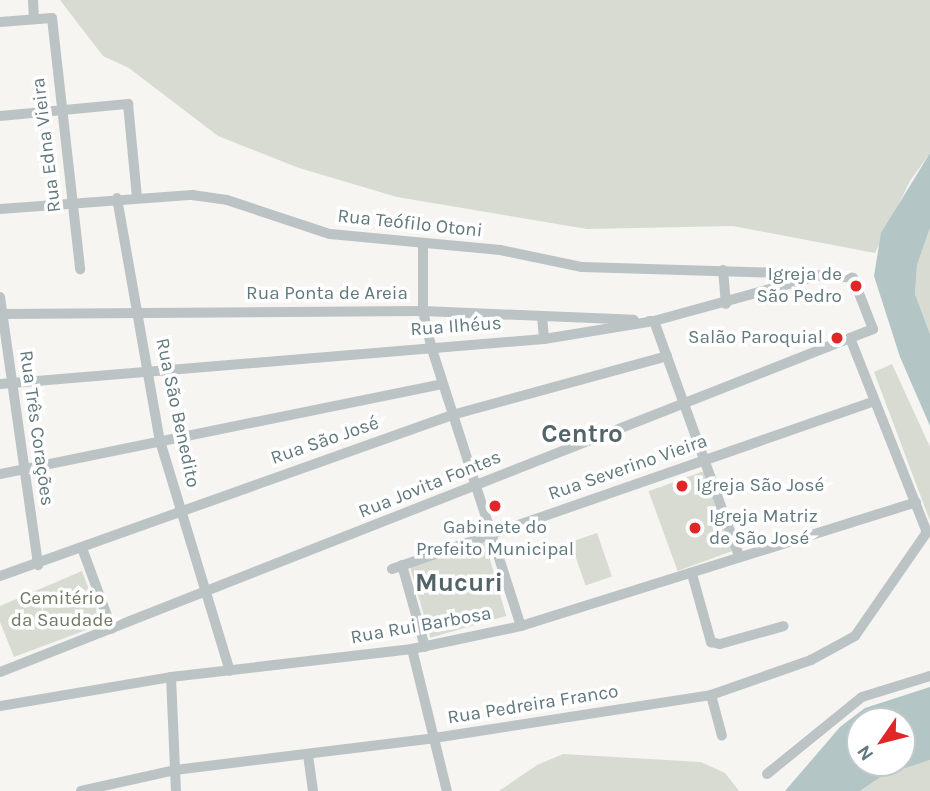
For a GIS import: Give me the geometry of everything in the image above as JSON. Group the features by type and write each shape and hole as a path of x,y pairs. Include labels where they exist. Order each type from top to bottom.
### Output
{"street":[{"path":"0,22 34,19 33,0"},
{"name":"Rua Edna Vieira","path":"34,19 52,18 60,110 80,269"},
{"path":"0,116 128,104 137,197"},
{"name":"Rua Teófilo Otoni","path":"0,209 117,198 208,196 330,234 500,250 582,268 723,270 821,275"},
{"name":"Rua São Benedito","path":"117,198 160,441 230,671"},
{"path":"423,244 423,311 430,346 478,485 522,626"},
{"path":"723,270 726,304"},
{"name":"Rua Ilhéus","path":"6,384 430,346 544,339 654,321 726,304 821,275 853,278 873,329"},
{"name":"Rua Três Corações","path":"0,297 6,384 24,470 38,565"},
{"name":"Rua Ponta de Areia","path":"1,314 423,311 654,321"},
{"path":"542,316 544,339"},
{"path":"654,321 739,556"},
{"name":"Rua Jovita Fontes","path":"0,672 206,594 873,329"},
{"path":"850,338 929,532"},
{"name":"Rua São José","path":"0,576 38,565 180,510 452,415 667,356"},
{"path":"0,474 441,384"},
{"name":"Rua Severino Vieira","path":"425,647 397,567 876,401"},
{"name":"Rua Rui Barbosa","path":"0,706 171,677 412,649 522,626 916,502"},
{"name":"Rua Pedreira Franco","path":"81,791 175,770 308,755 711,695 811,660 855,636 929,532"},
{"path":"82,548 112,629"},
{"path":"692,574 711,642 720,644 784,626"},
{"path":"412,649 447,791"},
{"path":"767,774 862,697 930,676"},
{"path":"171,677 176,791"},
{"path":"711,695 722,736"},
{"path":"308,755 313,791"}],"green space":[{"path":"60,0 930,0 930,153 910,181 875,253 733,226 587,229 397,197 299,168 218,136 129,68 103,56"},
{"path":"930,228 930,334 915,294 917,265"},
{"path":"892,364 930,447 930,521 874,372"},
{"path":"704,471 733,551 678,571 649,491"},
{"path":"597,533 612,576 586,586 571,542"},
{"path":"485,542 506,616 430,638 409,564"},
{"name":"Cemitério da Saudade","path":"82,571 102,624 14,657 0,622 0,606"},
{"path":"563,754 701,762 725,773 739,791 499,791 537,765"},
{"path":"930,760 930,791 860,791 881,777 916,777 916,765"}],"shaded area":[{"path":"930,153 930,228 917,265 915,294 930,334 930,426 900,357 874,276 881,233"},
{"path":"930,687 930,760 916,765 916,707 868,707"},
{"path":"846,722 846,777 881,777 860,791 785,791"}],"place":[{"name":"Igreja de São Pedro","path":"856,286"},
{"name":"Salão Paroquial","path":"837,338"},
{"name":"Igreja São José","path":"682,486"},
{"name":"Gabinete do Prefeito Municipal","path":"495,506"},
{"name":"Igreja Matriz de São José","path":"695,528"}],"district":[{"name":"Centro","path":"582,434"},
{"name":"Mucuri","path":"459,583"}]}
